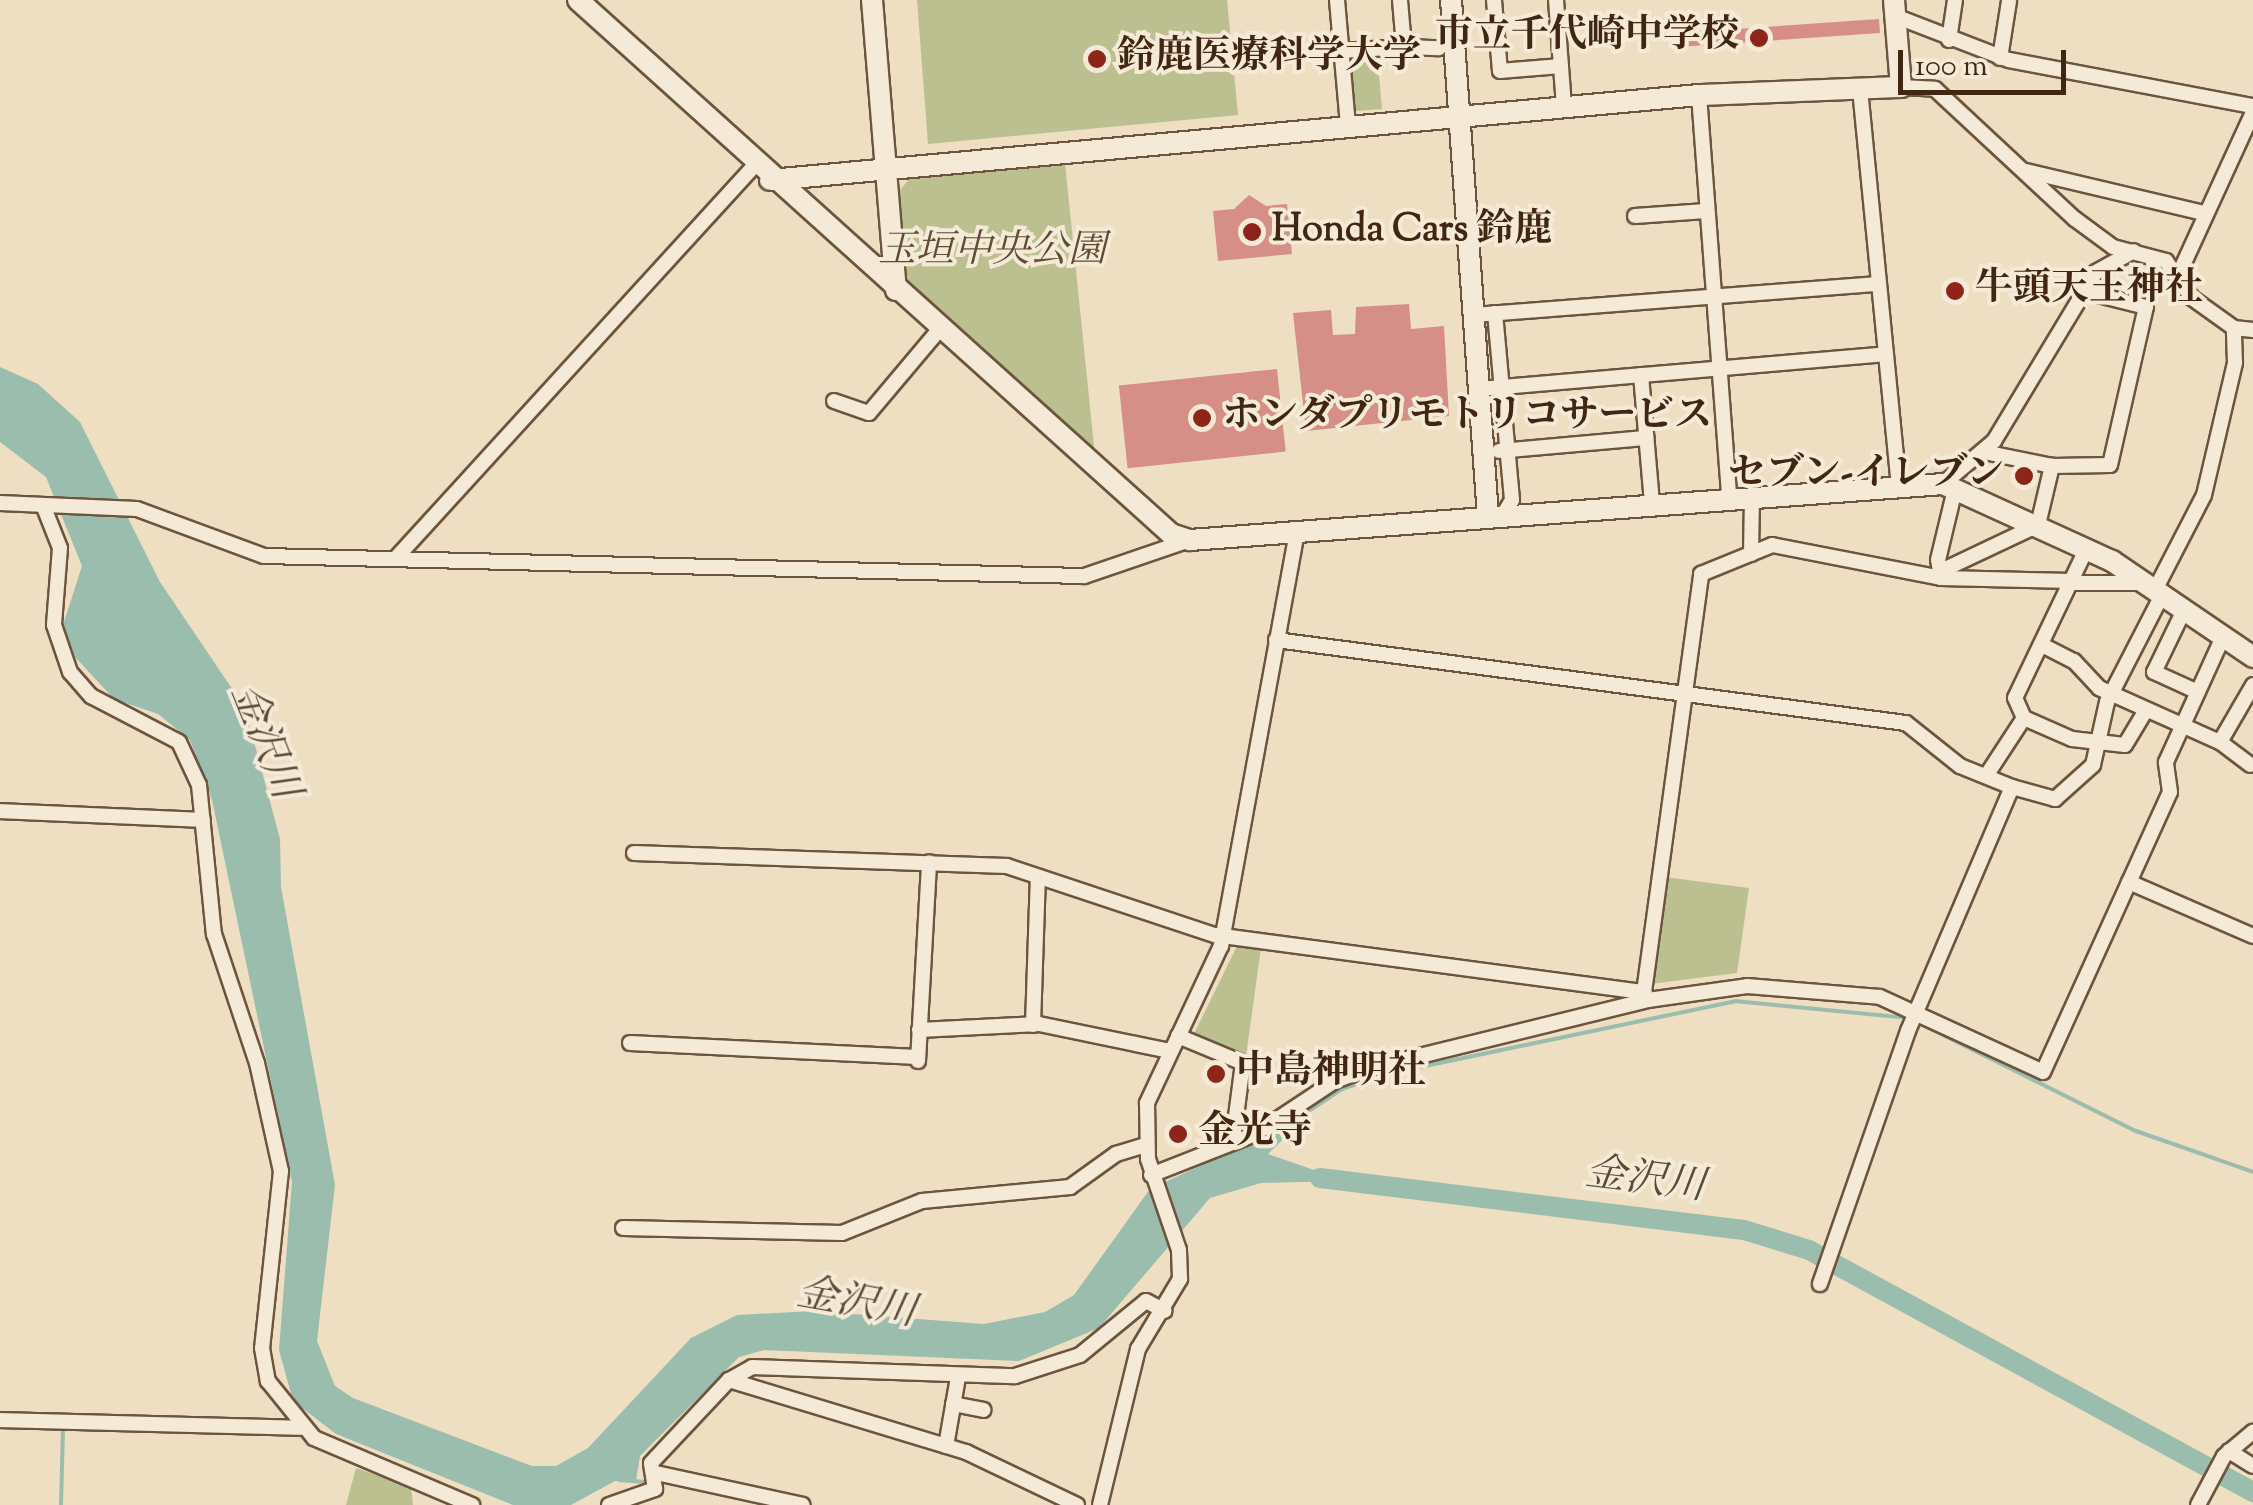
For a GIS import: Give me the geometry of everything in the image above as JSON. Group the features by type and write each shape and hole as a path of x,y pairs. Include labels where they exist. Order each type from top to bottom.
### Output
{"street":[{"path":"578,0 597,8 770,180 1146,520 1190,540"},
{"path":"872,0 896,290"},
{"path":"1337,0 1348,126"},
{"path":"1400,0 1404,46"},
{"path":"1451,0 1457,115 1485,314 1502,387 1512,500 1496,516"},
{"path":"1494,0 1500,71 1561,66"},
{"path":"1556,0 1564,106"},
{"path":"1948,40 1955,0"},
{"path":"2000,58 2009,1"},
{"path":"1895,8 1948,40 2000,58 2253,109 2203,213 2178,276"},
{"path":"1895,8 1901,86"},
{"path":"1341,51 1404,46 1438,48"},
{"path":"770,180 1564,106 1901,86 1935,90 2020,169 2114,247 2166,261 2192,298 2234,328 2253,330"},
{"path":"1860,89 1899,484"},
{"path":"1699,95 1729,496"},
{"path":"396,558 755,165"},
{"path":"2020,169 2203,213"},
{"path":"1634,216 1706,211"},
{"path":"1942,574 1938,560 1949,486 1984,452 2082,291 2108,261 2135,251"},
{"path":"1485,314 1711,292 1878,284"},
{"path":"1984,452 2052,466 2110,465 2146,307 2082,291"},
{"path":"1485,314 1480,389 1484,453 1496,516"},
{"path":"1276,640 1906,723 1960,766 2012,787 2062,797 2094,765 2111,694 2155,588 2208,480 2235,363 2234,328"},
{"path":"834,401 869,413 939,330"},
{"path":"1480,389 1885,354"},
{"path":"1641,375 1652,503"},
{"path":"1484,453 1646,438"},
{"path":"1942,574 2038,525 2052,466"},
{"path":"0,504 137,509 246,552 1084,576 1190,540 1729,496 1899,484 1949,486 2087,548 2155,588 2253,656"},
{"path":"1751,554 1752,495"},
{"path":"46,505 60,548 54,625 63,659 91,696 178,742 199,785 220,959 246,1027 281,1170 264,1362 276,1396 301,1428 330,1447 472,1505"},
{"path":"1100,1505 1138,1349 1180,1279 1175,1240 1151,1175 1146,1146 1147,1102 1222,936 1297,532"},
{"path":"1646,996 1701,574 1751,554 1798,546 1942,574 2155,588"},
{"path":"2024,718 2016,698 2044,646 2087,548"},
{"path":"2185,608 2154,672 2198,692"},
{"path":"1151,1175 1233,1139 1371,1068 1646,996 1764,986 1880,997 1918,1009 2043,1072 2170,792 2166,762 2223,637"},
{"path":"2044,646 2111,694 2220,742 2250,765"},
{"path":"2220,742 2253,685"},
{"path":"2024,718 2102,743 2132,740 2146,710"},
{"path":"1986,776 2024,718"},
{"path":"1820,1284 1839,1246 1908,1031 2012,787"},
{"path":"0,810 203,820"},
{"path":"634,854 1006,866 1222,936 1646,996"},
{"path":"630,1043 918,1059 929,862"},
{"path":"1033,1025 1038,876"},
{"path":"2130,882 2253,936"},
{"path":"920,1030 1033,1025 1169,1051"},
{"path":"1178,1036 1243,1063 1233,1139"},
{"path":"624,1228 842,1233 922,1201 1070,1186 1116,1154 1146,1146"},
{"path":"656,1479 652,1463 729,1380 776,1363 958,1376 1034,1372 1080,1355 1146,1301 1164,1311"},
{"path":"946,1446 958,1376"},
{"path":"729,1380 946,1446 1076,1505"},
{"path":"953,1404 982,1410"},
{"path":"0,1420 301,1428"},
{"path":"2198,1505 2227,1454 2253,1432"},
{"path":"2227,1454 2253,1466"},
{"path":"610,1505 656,1479 803,1505"}],"green space":[{"name":"鈴鹿医療科学大学","path":"917,0 1227,0 1238,115 928,144"},
{"path":"1377,54 1382,109 1356,111 1348,62"},
{"name":"玉垣中央公園","path":"1065,163 1095,456 904,284 896,195 910,178"},
{"path":"1665,877 1749,888 1737,973 1650,984"},
{"path":"1238,944 1261,948 1246,1056 1191,1040"},
{"path":"356,1468 411,1487 413,1505 346,1505"}],"shaded area":[{"path":"0,367 38,384 80,422 160,582 245,708 280,839 281,887 335,1185 317,1341 335,1386 353,1398 532,1466 556,1466 588,1448 691,1338 737,1315 813,1311 984,1324 1045,1312 1074,1295 1150,1189 1306,1117 1268,1154 1346,1181 1261,1183 1210,1198 1099,1328 1019,1361 764,1350 739,1357 640,1456 636,1481 615,1481 571,1505 513,1505 336,1434 293,1401 279,1350 292,1182 212,800 190,740 158,714 114,699 75,657 63,625 82,566 46,477 0,442"}],"building":[{"name":"市立千代崎中学校","path":"1879,19 1880,33 1688,46 1687,32"},
{"name":"Honda Cars 鈴鹿","path":"1249,195 1266,206 1287,204 1292,254 1218,261 1213,211 1234,209"},
{"path":"1409,304 1411,329 1444,326 1449,416 1306,431 1293,313 1331,310 1333,335 1355,334 1356,307"},
{"name":"ホンダプリモトリコサービス","path":"1277,369 1286,452 1128,468 1119,386"}],"waterway":[{"path":"1284,1127 1342,1089 1382,1075 1735,1001 1907,1018"},
{"path":"1915,1021 2136,1131 2253,1172"},
{"name":"金沢川","path":"1320,1178 1744,1230 1809,1250 2253,1492"},
{"path":"61,1505 63,1427"},
{"path":"619,1480 650,1482"}],"place":[{"name":"市立千代崎中学校","path":"1759,38"},
{"name":"鈴鹿医療科学大学","path":"1097,59"},
{"name":"Honda Cars 鈴鹿","path":"1252,232"},
{"name":"牛頭天王神社","path":"1955,291"},
{"name":"ホンダプリモトリコサービス","path":"1202,418"},
{"name":"セブン-イレブン","path":"2024,476"},
{"name":"中島神明社","path":"1216,1074"},
{"name":"金光寺","path":"1178,1134"}]}
